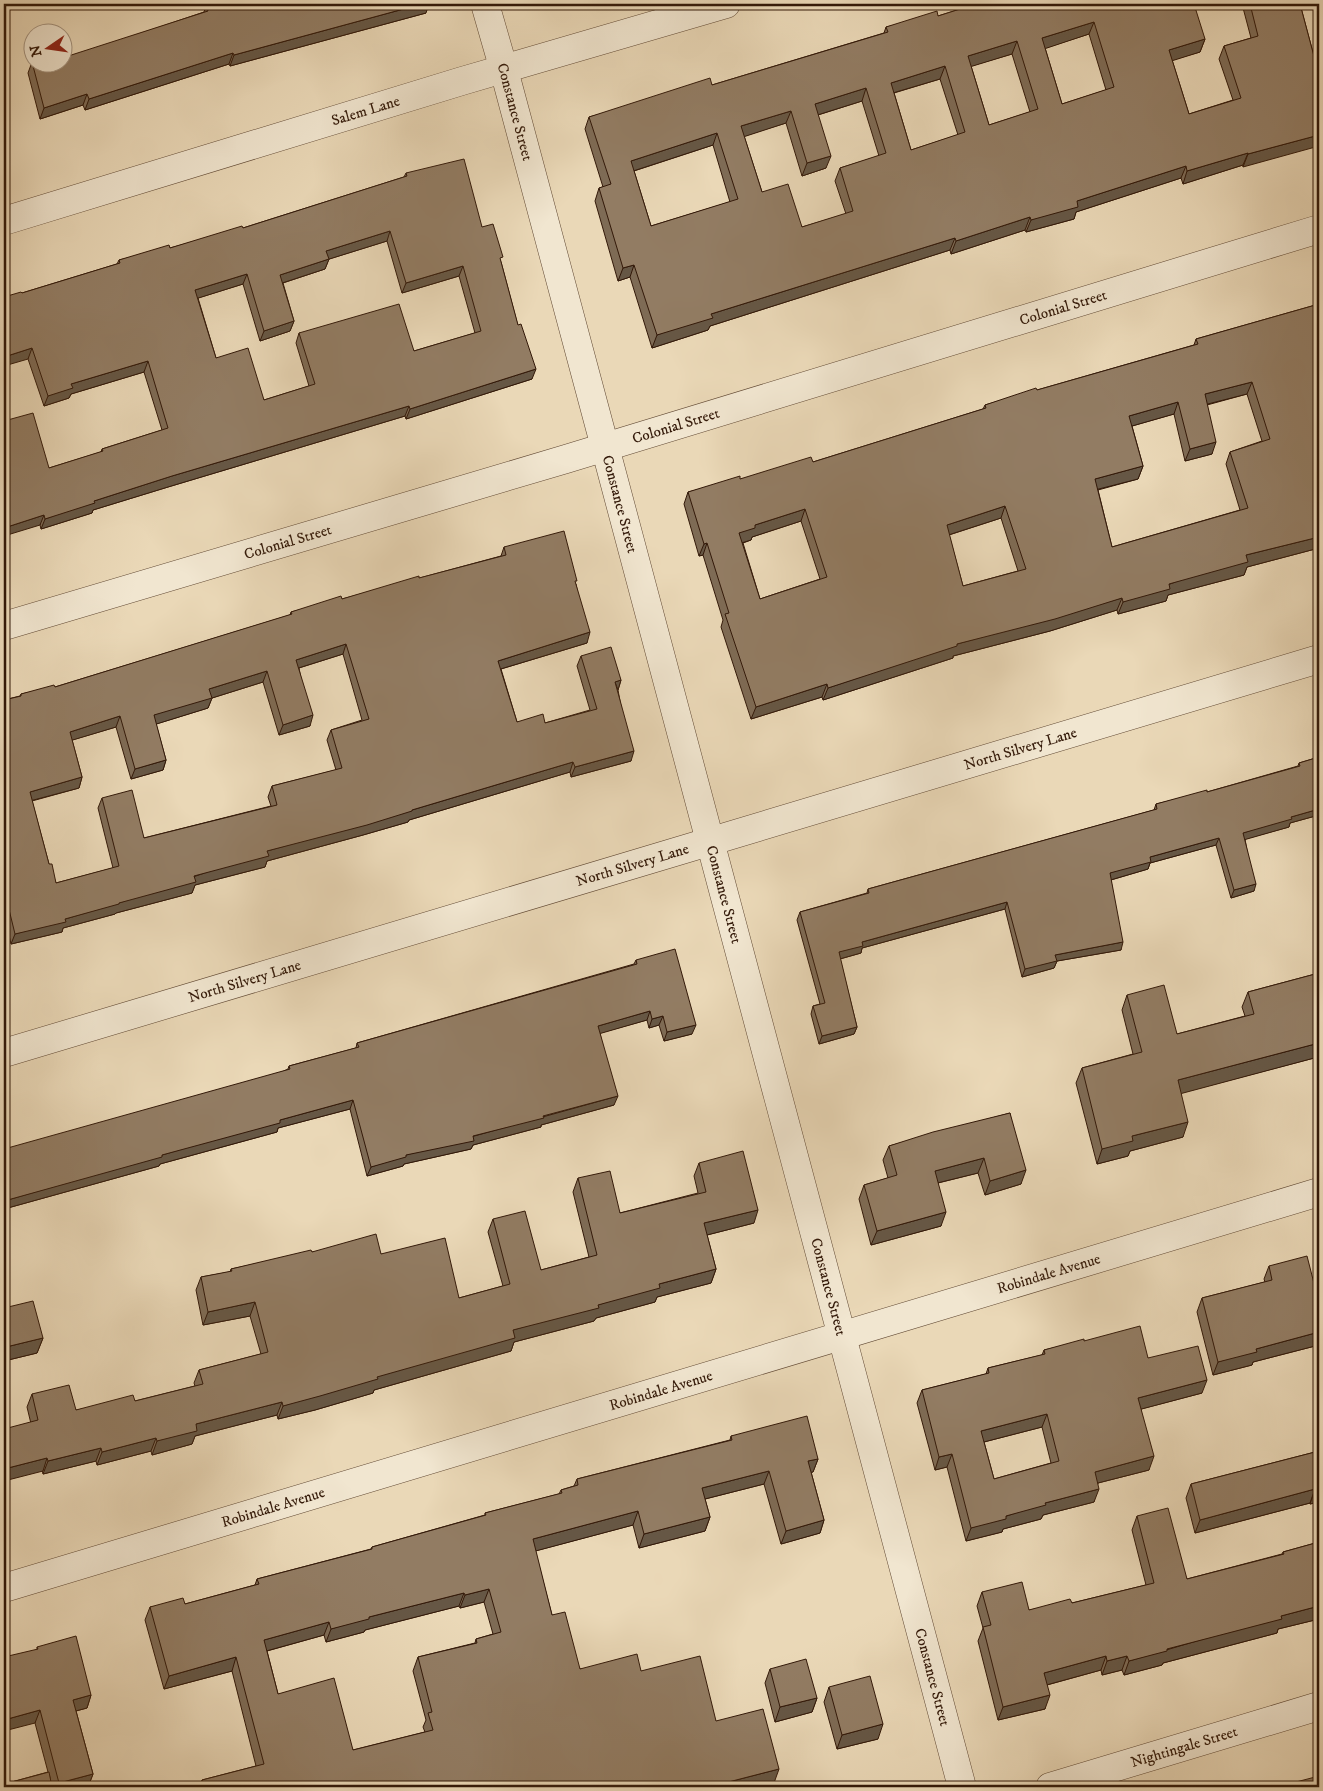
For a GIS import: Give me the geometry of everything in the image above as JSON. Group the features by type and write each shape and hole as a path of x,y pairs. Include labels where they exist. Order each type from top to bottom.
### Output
{"street":[{"name":"Constance Street","path":"484,4 504,70 606,447 844,1336 962,1787"},
{"name":"Salem Lane","path":"4,221 726,4"},
{"name":"Colonial Street","path":"4,626 606,447 1319,229"},
{"name":"North Silvery Lane","path":"4,1053 1319,659"},
{"name":"Robindale Avenue","path":"4,1588 1319,1192"},
{"name":"Nightingale Street","path":"1050,1787 1319,1706"}],"building":[{"path":"214,4 422,4 234,55 233,53 89,99 87,94 44,108 35,72 72,72 72,55 208,11 206,6"},
{"path":"976,4 1194,4 1205,39 1169,50 1189,114 1241,98 1224,46 1258,36 1250,4 1300,4 1319,75 1319,135 1187,171 1186,166 1077,201 1078,207 1031,220 1030,217 956,241 955,238 711,314 713,318 657,335 634,265 623,268 599,188 611,184 589,117 710,78 712,85 888,32 886,27 937,11 938,16","holes":["1094,22 1114,87 1062,104 1042,38","1017,41 1038,109 989,125 968,56","945,66 965,132 911,150 891,83","866,88 886,153 840,168 853,211 802,227 788,184 762,192 741,126 791,111 807,163 831,156 815,104","717,133 738,199 651,226 631,161"]},
{"path":"464,159 482,227 493,224 503,257 500,258 518,325 521,324 536,369 410,409 409,406 172,476 45,519 44,515 4,528 4,421 33,413 49,468 168,428 148,361 71,384 73,388 48,396 32,348 4,357 4,297 120,263 119,260 169,245 170,248 242,226 243,228 407,176 406,173","holes":["390,231 406,283 463,266 481,331 414,351 399,304 299,333 315,384 264,400 248,348 216,358 195,290 247,274 264,331 294,321 280,275 329,259 326,251"]},
{"path":"1319,304 1319,537 1246,555 1248,562 1169,584 1170,589 1123,602 1122,598 1055,619 957,644 957,646 828,688 827,684 756,707 725,614 729,613 707,543 704,544 688,492 740,476 740,479 811,457 813,462 986,408 985,405 1036,388 1037,390 1198,344 1196,339","holes":["1252,382 1270,439 1230,452 1248,508 1112,547 1095,479 1143,466 1129,416 1178,402 1190,449 1216,442 1205,394","1005,506 1026,569 963,586 947,525","805,509 827,577 760,599 739,533 755,528 755,525"]},
{"path":"564,531 577,581 575,581 590,632 498,661 517,722 543,714 545,723 597,709 581,656 611,647 621,680 615,682 634,751 575,767 573,762 367,825 267,851 269,856 194,876 196,882 65,919 66,922 15,934 4,889 4,700 54,685 55,687 292,614 291,612 341,596 342,599 419,576 419,578 506,555 504,547","holes":["346,644 369,719 331,730 342,768 272,786 277,805 144,838 132,790 102,798 119,866 56,883 52,864 49,864 30,792 82,777 70,732 120,716 135,769 166,760 154,715 212,698 209,689 267,671 283,725 313,715 296,660"]},
{"path":"1319,757 1319,809 1243,833 1256,884 1234,890 1219,838 1150,857 1151,862 1110,873 1123,942 1055,955 1057,961 1025,969 1007,902 862,942 863,946 839,952 857,1027 822,1036 813,1006 825,1003 800,912 869,893 868,889 1157,809 1156,804 1300,766 1299,763"},
{"path":"675,949 696,1025 667,1032 663,1016 652,1019 650,1011 598,1026 618,1096 543,1116 544,1118 473,1136 474,1141 406,1155 406,1157 371,1167 353,1100 280,1120 280,1123 4,1201 4,1149 290,1069 289,1066 359,1047 357,1043 637,964 636,960"},
{"path":"1319,973 1319,1043 1178,1080 1188,1122 1132,1136 1133,1141 1102,1149 1082,1068 1142,1052 1127,995 1164,985 1177,1034 1254,1014 1248,992"},
{"path":"1010,1113 1026,1170 990,1181 984,1158 935,1171 946,1212 877,1231 864,1185 897,1175 889,1146 933,1132"},
{"path":"743,1151 758,1210 704,1223 716,1269 659,1284 660,1288 598,1305 599,1308 513,1330 515,1338 377,1377 378,1379 283,1406 282,1402 196,1424 197,1431 157,1441 156,1438 102,1452 101,1448 48,1461 47,1458 4,1469 4,1429 38,1420 32,1394 69,1385 76,1410 133,1395 135,1401 203,1384 199,1370 268,1352 255,1302 208,1312 201,1277 232,1271 231,1269 311,1250 312,1252 376,1234 381,1254 445,1238 459,1298 510,1284 493,1219 525,1211 541,1270 597,1255 578,1178 610,1171 620,1213 706,1192 699,1163"},
{"path":"1307,1256 1317,1295 1319,1295 1319,1332 1256,1349 1257,1352 1218,1362 1202,1298 1272,1280 1269,1266"},
{"path":"33,1301 43,1338 6,1347 4,1308"},
{"path":"1140,1326 1148,1358 1198,1346 1207,1380 1138,1398 1154,1456 1095,1472 1099,1489 1045,1503 1046,1505 1006,1516 1006,1519 971,1528 952,1454 939,1457 922,1390 989,1373 988,1368 1045,1354 1044,1350 1084,1339 1084,1341","holes":["1047,1414 1059,1461 994,1479 981,1431"]},
{"path":"807,1416 818,1459 808,1461 824,1520 786,1531 769,1471 702,1488 710,1517 644,1534 638,1511 533,1539 552,1615 565,1612 580,1669 637,1654 641,1671 700,1656 716,1721 763,1709 779,1769 709,1787 194,1787 203,1785 202,1780 264,1764 236,1657 169,1676 150,1607 183,1598 185,1604 259,1584 257,1579 372,1549 372,1547 486,1515 485,1513 562,1493 561,1490 578,1485 577,1479 732,1440 731,1436","holes":["489,1589 501,1632 476,1639 477,1643 418,1657 432,1712 428,1713 433,1730 353,1750 334,1678 278,1694 264,1640 329,1622 331,1629 369,1619 369,1617 464,1593 465,1595"]},
{"path":"1319,1451 1319,1489 1200,1520 1191,1484"},
{"path":"1168,1508 1187,1579 1284,1554 1283,1552 1319,1542 1319,1606 1281,1616 1282,1619 1167,1649 1167,1651 1129,1661 1127,1656 1107,1661 1106,1656 1044,1673 1050,1695 1003,1707 983,1627 991,1625 982,1592 1022,1582 1029,1610 1070,1599 1072,1603 1154,1583 1137,1516"},
{"path":"76,1636 91,1695 73,1700 93,1774 59,1783 40,1710 4,1720 4,1657 38,1649 37,1647"},
{"path":"806,1659 817,1698 780,1707 770,1669"},
{"path":"870,1676 883,1724 842,1735 829,1687"},
{"path":"49,1772 52,1787 9,1787 8,1783"},
{"path":"1319,1776 1319,1787 1277,1787"}]}
